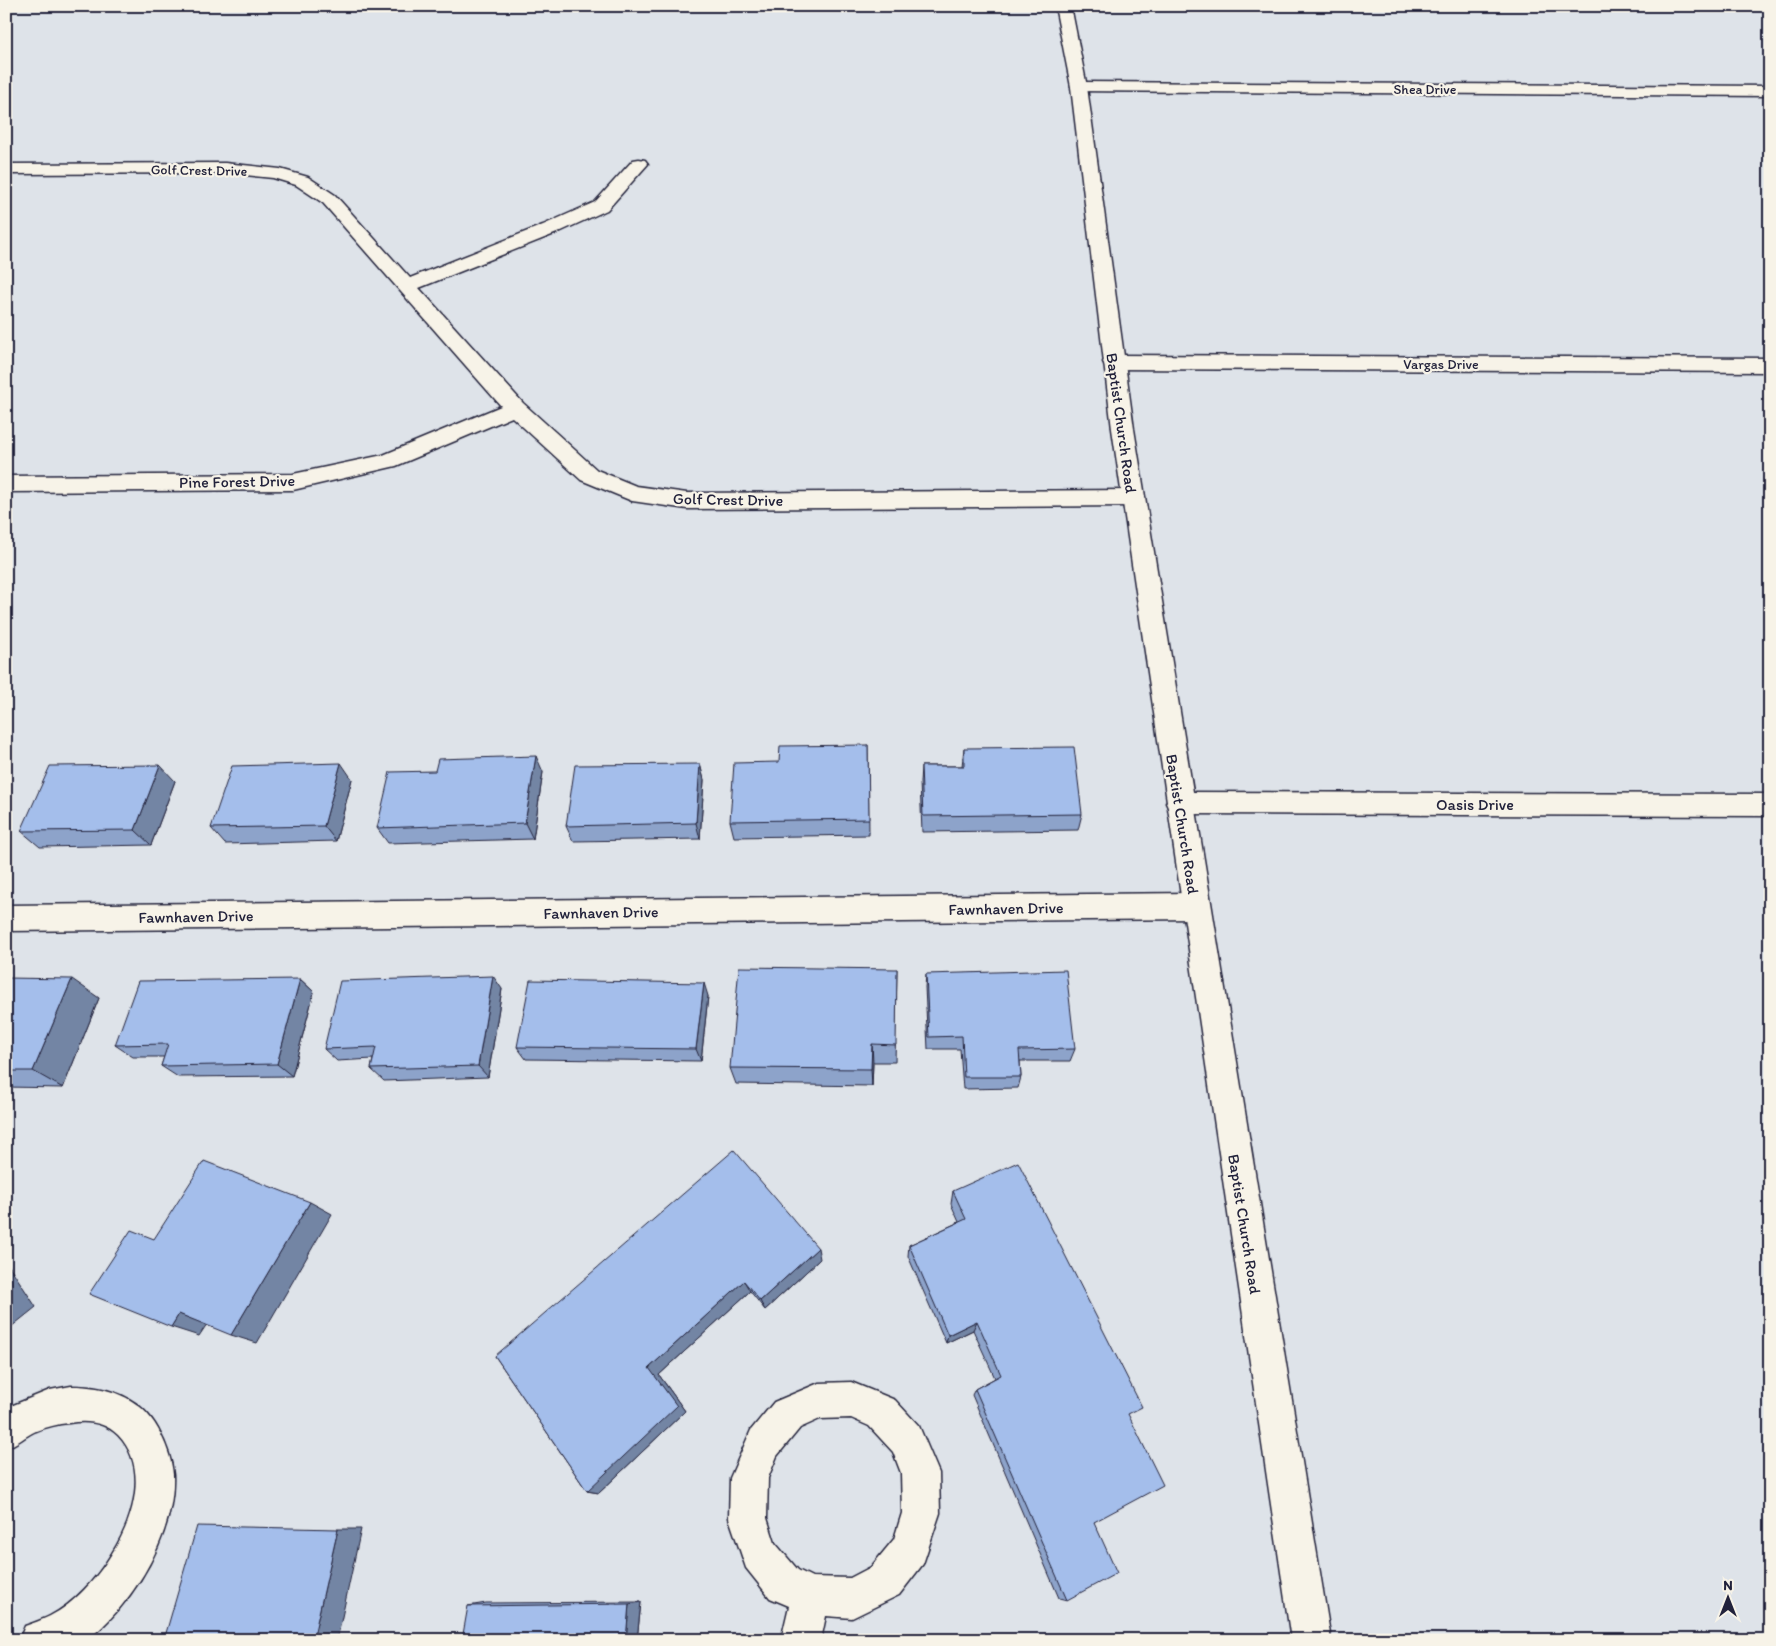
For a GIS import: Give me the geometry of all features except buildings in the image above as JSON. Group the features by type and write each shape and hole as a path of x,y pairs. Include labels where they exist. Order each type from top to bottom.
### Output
{"street":[{"name":"Baptist Church Road","path":"1063,6 1079,87 1113,362 1195,906 1311,1640"},
{"name":"Shea Drive","path":"1079,87 1770,91"},
{"path":"407,286 550,229 601,206 639,164"},
{"name":"Golf Crest Drive","path":"6,169 225,168 274,173 302,181 329,199 515,408 589,475 632,493 687,501 1134,498"},
{"name":"Vargas Drive","path":"1113,362 1770,365"},
{"name":"Pine Forest Drive","path":"6,484 293,482 388,461 515,408"},
{"name":"Oasis Drive","path":"1180,803 1770,805"},
{"name":"Fawnhaven Drive","path":"6,918 1195,906"},
{"path":"851,1400 882,1413 906,1439 920,1473 921,1512 909,1550 885,1581 852,1598 811,1596 784,1584 760,1554 748,1518 749,1478 764,1443 787,1415 819,1401 851,1400"},
{"path":"6,1430 26,1416 60,1404 96,1403 125,1415 145,1439 155,1473 151,1514 134,1557 104,1596 67,1628 39,1640"},
{"path":"801,1640 811,1596"}]}
